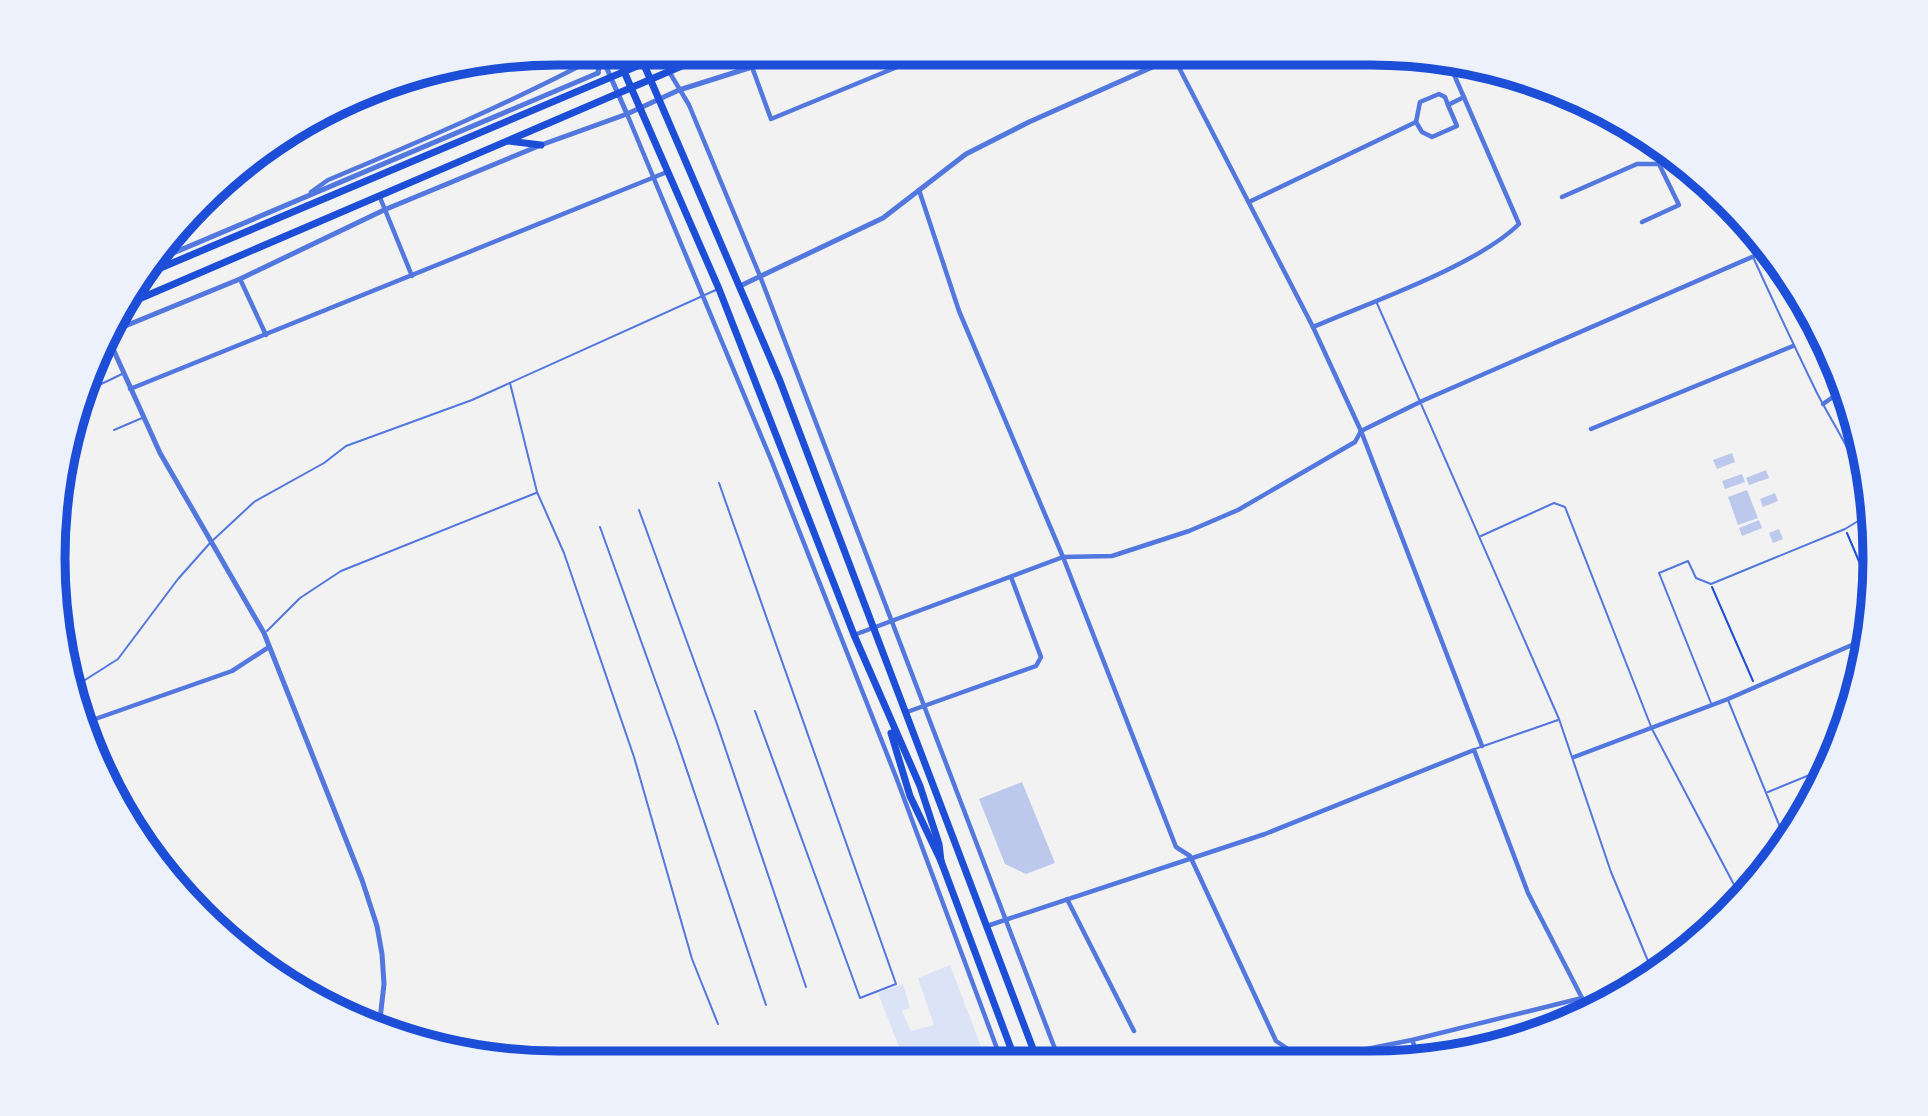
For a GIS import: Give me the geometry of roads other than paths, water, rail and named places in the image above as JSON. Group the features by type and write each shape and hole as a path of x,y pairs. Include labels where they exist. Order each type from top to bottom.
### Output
{"main road":[{"path":"622,65 719,289 854,635 920,786 939,844 941,861"},
{"path":"159,269 611,79 633,65"},
{"path":"646,65 780,382 1034,1051"},
{"path":"138,299 684,65"},
{"path":"507,141 541,145"},
{"path":"303,199 306,208"},
{"path":"883,706 910,796 941,861 1012,1051"}],"street":[{"path":"303,199 328,180 499,108 531,88 578,65"},
{"path":"598,73 600,65"},
{"path":"606,65 656,177 886,752 998,1051"},
{"path":"669,65 679,90 689,105 760,276 1056,1051"},
{"path":"123,327 240,279 384,210 541,145 627,114 679,90 757,65"},
{"path":"752,67 771,119 898,65"},
{"path":"740,286 883,218 966,155 998,138 1159,65"},
{"path":"1178,65 1313,327 1361,431 1482,746"},
{"path":"1313,327 1501,241 1518,224 1453,72"},
{"path":"170,255 598,73 611,79"},
{"path":"1438,94 1445,97 1457,126 1432,137 1422,132 1416,122 1420,102 1438,94"},
{"path":"1448,105 1464,96"},
{"path":"1249,202 1416,122"},
{"path":"1562,197 1637,164 1663,162"},
{"path":"1642,222 1679,205 1659,164"},
{"path":"129,389 669,172"},
{"path":"919,190 959,311 1063,557 1176,847 1190,856 1276,1041 1291,1051"},
{"path":"379,194 412,276"},
{"path":"854,635 1063,557 1112,556 1150,546 1213,521 1355,442 1361,431 1422,401 1758,254"},
{"path":"240,279 266,335"},
{"path":"1591,429 1793,346"},
{"path":"112,348 143,418 210,542 264,633 362,880 377,926 384,984 380,1018"},
{"path":"1823,404 1836,395"},
{"path":"907,712 1036,666 1041,657 1037,642 1011,577"},
{"path":"1574,757 1652,729 1711,703 1728,699 1856,643"},
{"path":"92,720 232,671 269,646"},
{"path":"987,926 1190,856 1265,834 1474,750 1528,893 1584,1002"},
{"path":"1067,899 1134,1031"},
{"path":"1356,1051 1582,998"},
{"path":"1412,1040 1416,1049"}],"lane":[{"path":"1753,256 1793,346 1852,453"},
{"path":"81,682 118,659 210,542 254,502 324,463 346,446 472,400 509,381 719,289"},
{"path":"1376,300 1422,401 1525,647 1559,719 1611,872 1649,964"},
{"path":"95,387 123,373"},
{"path":"509,381 537,492 564,553 634,757 692,959 718,1024"},
{"path":"114,430 143,418"},
{"path":"719,483 895,984 860,998 755,711"},
{"path":"264,633 300,598 341,571 537,492"},
{"path":"1480,537 1555,503 1565,507 1652,729 1736,888"},
{"path":"639,510 718,724 806,987"},
{"path":"1711,703 1658,573 1688,561 1696,578 1710,583 1845,529 1861,519"},
{"path":"600,527 677,741 766,1004"},
{"path":"1728,699 1782,829"},
{"path":"1474,750 1559,719"},
{"path":"1767,792 1813,773"}]}
